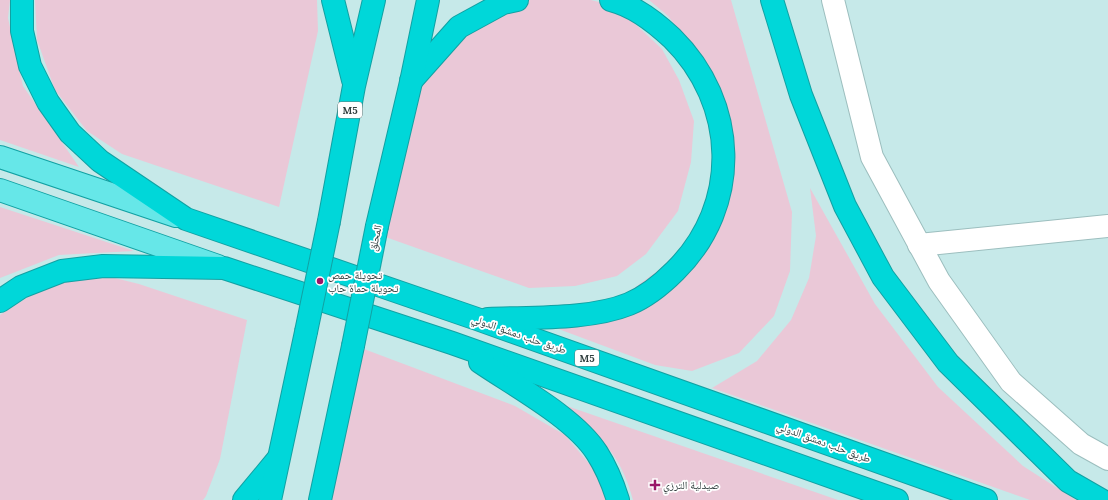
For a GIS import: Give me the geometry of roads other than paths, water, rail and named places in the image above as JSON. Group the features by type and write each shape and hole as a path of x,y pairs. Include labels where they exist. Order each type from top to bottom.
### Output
{"highway":[{"name":"طريق حلب دمشق الدولي","path":"22,0 22,31 30,66 48,102 70,133 100,161 186,219 477,319 986,500"},
{"path":"333,0 354,86"},
{"name":"M5","path":"279,458 329,221 354,86 374,0"},
{"name":"المحلق","path":"320,500 377,226 428,0"},
{"path":"410,82 459,27 503,3 517,0"},
{"path":"477,319 598,313 629,304 662,282 688,258 703,235 716,207 722,178 724,151 720,122 712,96 686,52 646,15 611,0"},
{"path":"772,0 801,95 845,206 883,277 948,363 1068,480 1101,500"},
{"path":"0,301 20,287 62,271 103,266 224,268 452,343 897,500"},
{"path":"452,343 570,422 597,452 614,485 618,500"},
{"path":"244,500 279,458"},
{"path":"270,500 279,458"}],"main road":[{"path":"0,157 186,219"},
{"path":"0,190 224,268"}],"street":[{"path":"833,0 872,157 938,281 1011,382 1081,444 1108,459"},
{"path":"919,245 1108,226"}],"place":[{"name":"تحويلة حمص تحويلة حماة حاب","path":"320,281"},
{"name":"صيدلية الترزي","path":"655,485"}]}
